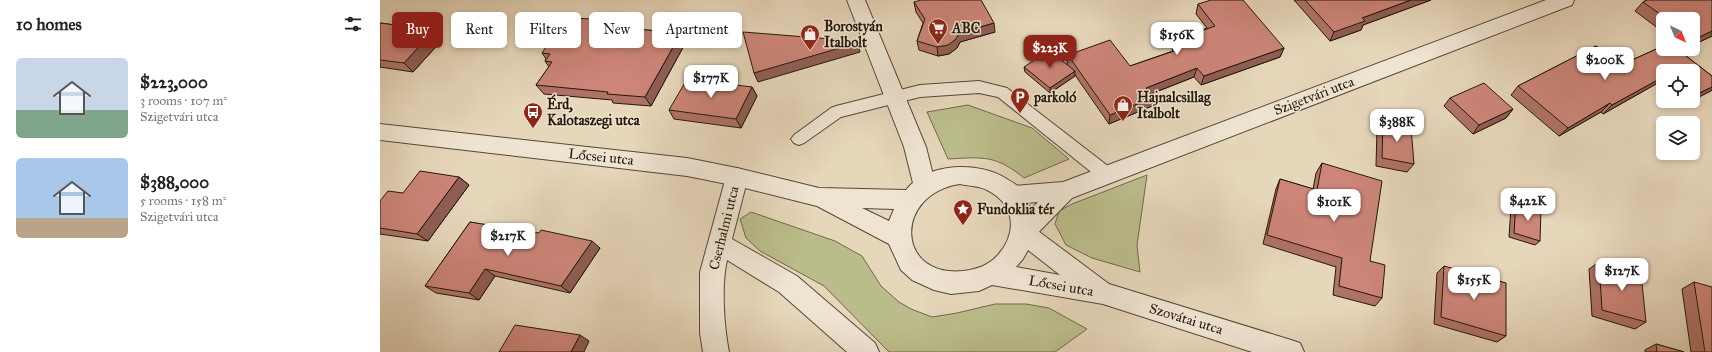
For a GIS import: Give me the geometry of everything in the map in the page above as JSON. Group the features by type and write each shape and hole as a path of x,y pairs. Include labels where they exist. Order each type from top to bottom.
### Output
{"street":[{"path":"856,0 915,147 918,193"},
{"name":"Szigetvári utca","path":"1012,195 1064,192 1565,0"},
{"name":"Lőcsei utca","path":"380,132 687,167 737,176 819,197 899,238"},
{"path":"915,147 948,177"},
{"path":"960,175 984,177 1000,185 1012,195 1022,213 1023,233 1020,242 1009,260 991,274 978,280 965,283 951,283 932,278 915,268 901,249 899,238 899,225 903,212 918,193 948,177 960,175"},
{"name":"Cserhalmi utca","path":"716,352 713,333 712,272 737,176"},
{"name":"Szigetvári utca","path":"1023,233 1064,192"},
{"name":"Lőcsei utca","path":"819,197 918,193"},
{"name":"Lőcsei utca","path":"1023,233 1103,293"},
{"path":"720,244 788,284 866,352"},
{"name":"Lőcsei utca","path":"991,274 1103,293"},
{"name":"Szovátai utca","path":"1103,293 1291,352"}],"lane":[{"path":"800,139 836,112 895,96 920,91 979,87 1002,92 1107,175"}],"green space":[{"path":"968,105 1032,128 1069,159 1024,178 1005,165 989,159 948,159 927,112"},
{"path":"1147,175 1137,245 1140,272 1092,258 1066,245 1055,224 1059,211 1072,204"},
{"path":"751,212 835,241 862,256 881,286 899,302 911,309 932,317 995,304 1026,304 1049,308 1087,329 1055,352 889,352 824,286 760,251 746,238 740,219"}],"building":[{"path":"921,0 981,0 994,23 959,33 956,39 948,45 937,47 917,41 925,19 914,2"},
{"path":"1211,0 1243,0 1284,48 1204,76 1197,68 1146,88 1154,97 1110,115 1068,55 1110,40 1130,66 1180,49 1174,41 1215,26 1198,4"},
{"path":"1305,0 1411,0 1362,18 1365,21 1334,32"},
{"path":"1647,0 1712,0 1712,31 1700,37 1700,12 1657,12 1643,2"},
{"path":"581,18 589,19 589,48 644,48 644,30 652,30 652,48 673,48 645,97 536,85 552,62 545,61 550,54 542,53 545,48 581,48"},
{"path":"380,23 392,25 392,48 418,48 404,63 380,60"},
{"path":"743,32 857,41 857,43 754,73"},
{"path":"1596,46 1621,65 1656,49 1656,56 1686,56 1696,64 1656,64 1656,81 1612,105 1610,103 1568,128 1518,86"},
{"path":"1049,50 1075,71 1050,88 1024,67"},
{"path":"1700,67 1712,76 1712,87 1700,93"},
{"path":"687,79 752,87 736,119 669,110"},
{"path":"1484,83 1513,109 1479,125 1450,98"},
{"path":"1383,121 1411,127 1414,164 1382,158"},
{"path":"1322,163 1382,181 1370,261 1385,265 1382,298 1339,286 1342,258 1267,235 1280,179 1317,190"},
{"path":"420,171 459,177 417,234 380,228 380,201 388,191 403,193"},
{"path":"1516,202 1541,210 1540,241 1514,233"},
{"path":"470,222 539,233 541,230 592,241 561,286 485,269 469,293 425,286"},
{"path":"1599,262 1641,274 1646,322 1602,310"},
{"path":"1444,266 1506,283 1506,336 1441,317"},
{"path":"1694,282 1712,287 1712,352 1705,352"},
{"path":"515,325 580,335 571,352 499,352"},
{"path":"1656,344 1684,352 1657,352"}],"place":[{"name":"ABC","path":"938,45"},
{"name":"Borostyán Italbolt","path":"810,51"},
{"name":"parkoló","path":"1020,114"},
{"name":"Hajnalcsillag Italbolt","path":"1123,122"},
{"name":"Érd, Kalotaszegi utca","path":"533,129"},
{"name":"Fundoklia tér","path":"963,226"}]}
